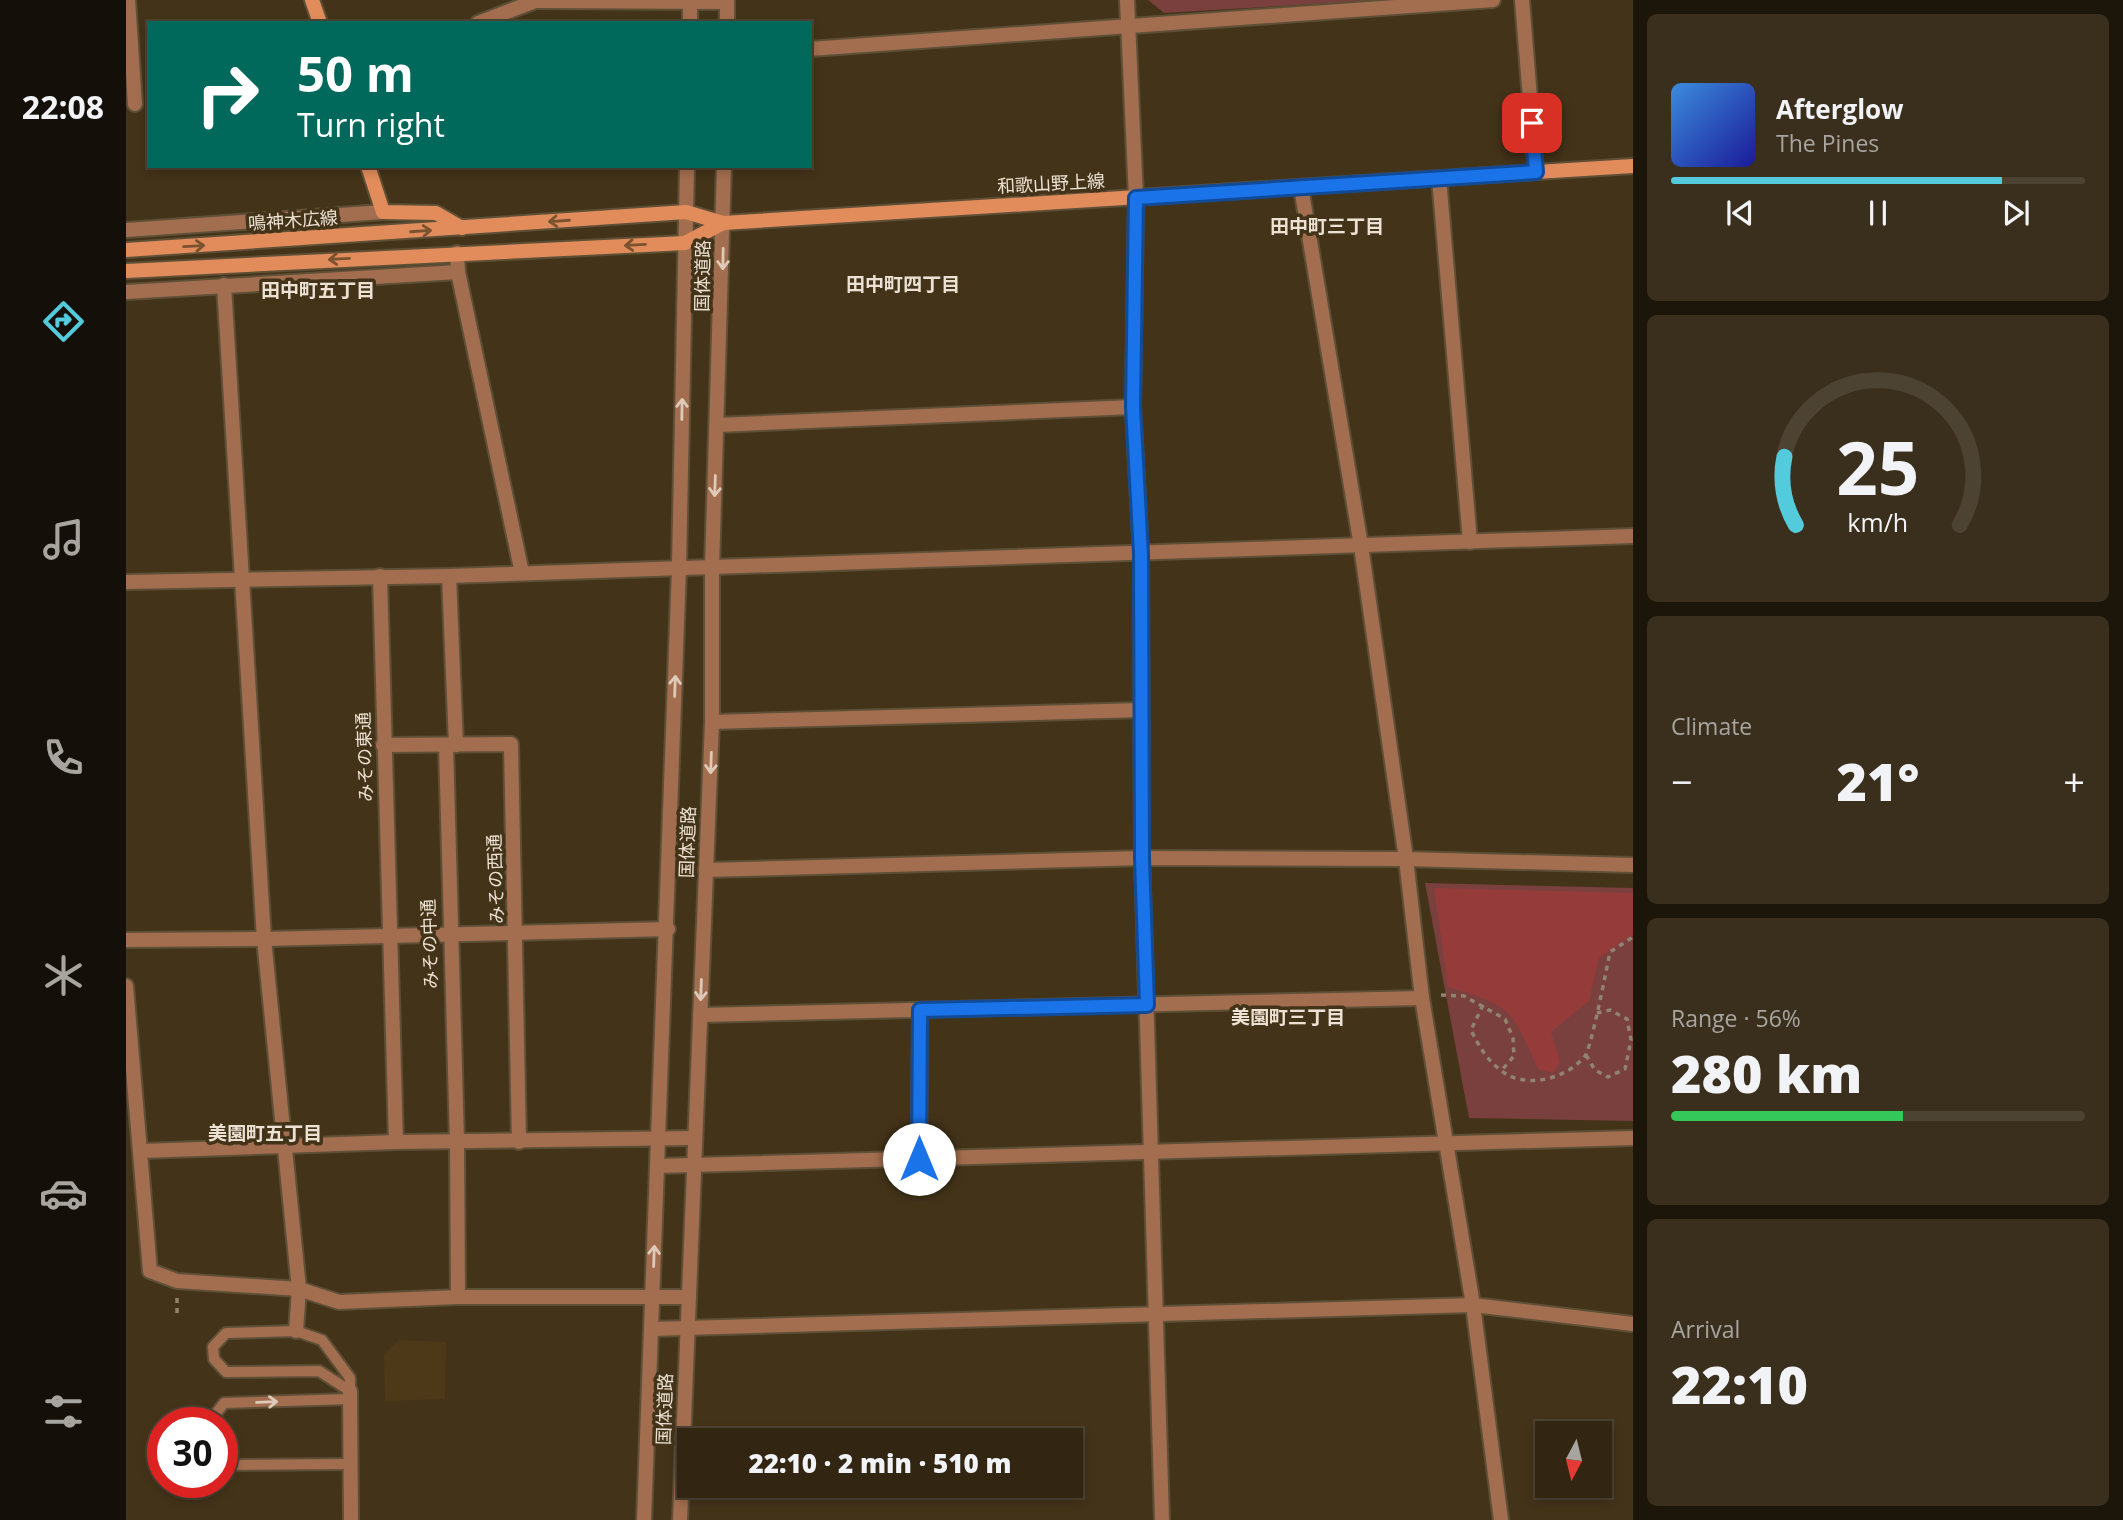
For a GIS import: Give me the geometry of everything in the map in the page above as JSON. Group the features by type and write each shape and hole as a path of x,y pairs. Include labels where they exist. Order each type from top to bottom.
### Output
{"main road":[{"path":"312,0 319,21"},
{"name":"和歌山野上線","path":"462,228 686,212 723,223 1633,166"},
{"path":"369,168 383,212 436,213 462,228"},
{"name":"和歌山野上線","path":"457,253 685,243 723,223"},
{"name":"鳴神木広線","path":"126,250 462,228"},
{"path":"126,271 457,253"}],"street":[{"path":"128,0 137,104"},
{"path":"483,21 538,0 727,1 727,21"},
{"path":"1127,0 1136,198 1133,407 1141,554 1142,858 1162,1520"},
{"path":"812,49 1493,0"},
{"path":"1522,0 1536,172"},
{"path":"690,1 690,21"},
{"name":"国体道路","path":"644,1520 668,929 687,168"},
{"name":"国体道路","path":"680,1520 712,722 712,568 724,168"},
{"path":"1439,178 1470,542"},
{"path":"1301,187 1361,546 1406,859 1422,998 1448,1141 1473,1305 1501,1520"},
{"path":"126,230 383,212"},
{"path":"457,253 458,272 522,573"},
{"path":"126,292 458,272"},
{"path":"224,285 264,939 299,1289 296,1331"},
{"path":"718,425 1133,407"},
{"path":"126,582 243,582 712,568 1633,536"},
{"name":"みその東通","path":"380,576 396,1142"},
{"name":"みその中通","path":"449,576 449,937 457,1142 458,1297"},
{"path":"712,722 1141,710"},
{"name":"みその西通","path":"383,745 511,744 517,933 519,1142"},
{"path":"706,870 1142,858 1406,859 1633,865"},
{"path":"126,940 449,937 668,929"},
{"path":"126,986 150,1271 177,1281 299,1289 339,1301 458,1297 689,1297"},
{"path":"700,1016 1422,998"},
{"path":"919,1159 920,1010"},
{"path":"142,1151 396,1142 695,1138"},
{"path":"657,1166 1152,1153 1448,1141 1633,1138"},
{"path":"651,1329 1473,1305 1633,1325"},
{"path":"350,1395 351,1520"}],"lane":[{"path":"296,1331 322,1340 350,1378 350,1395 319,1371 226,1372 214,1359 213,1347 226,1333 296,1331"},
{"path":"221,1407 224,1403 350,1395"},
{"path":"238,1465 350,1464"}],"path":[{"path":"1483,1005 1471,1030 1481,1050 1501,1071 1524,1080 1556,1079 1586,1055 1610,951 1633,937"},
{"path":"1441,995 1464,996 1505,1019 1513,1038 1514,1056 1501,1071"},
{"path":"1586,1055 1595,1070 1608,1077 1625,1069 1631,1040 1627,1019 1610,1010 1595,1013"}],"shaded area":[{"path":"1148,0 1383,0 1164,13"},
{"path":"1425,883 1633,888 1633,1121 1469,1118"},
{"path":"1434,888 1633,893 1633,934 1599,958 1589,1001 1551,1032 1560,1062 1553,1073 1538,1069 1515,1022 1498,1005 1448,987"},
{"path":"399,1340 446,1342 445,1399 385,1401 384,1354"}],"district":[{"name":"田中町三丁目","path":"1327,226"},
{"name":"田中町四丁目","path":"903,284"},
{"name":"田中町五丁目","path":"318,290"},
{"name":"美園町三丁目","path":"1288,1017"},
{"name":"美園町五丁目","path":"265,1133"}],"route":[{"path":"919,1159 920,1010 1147,1005 1142,858 1141,554 1133,407 1136,198 1536,172 1532,123"}]}
